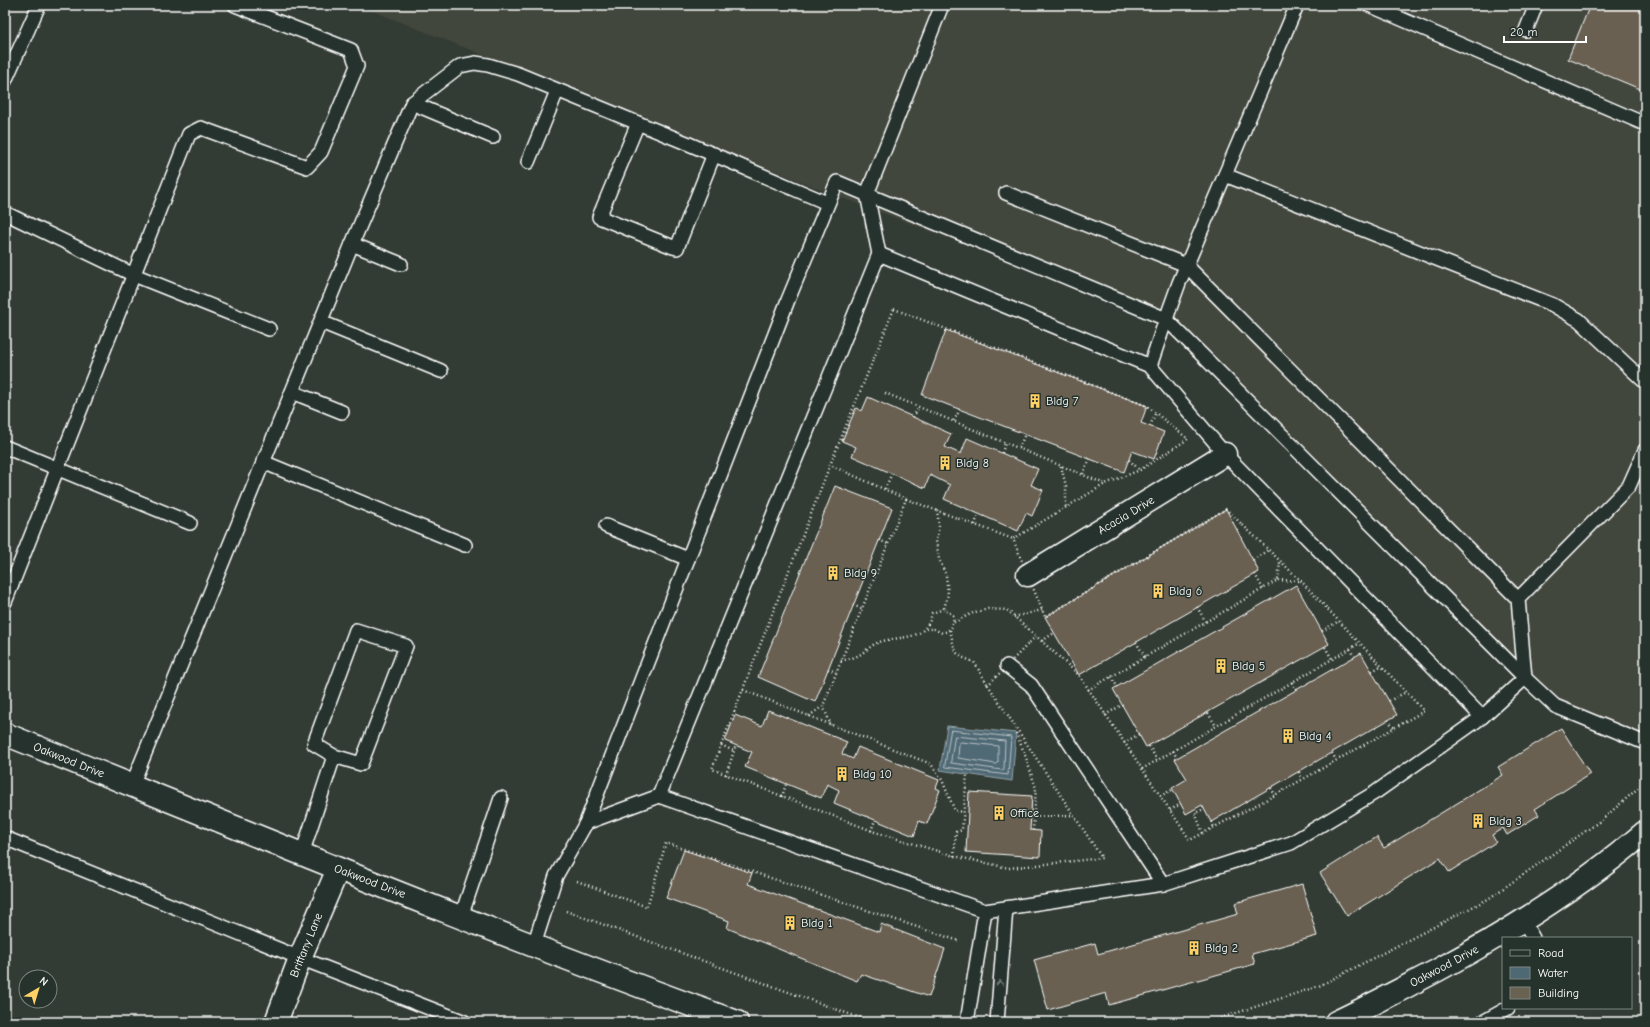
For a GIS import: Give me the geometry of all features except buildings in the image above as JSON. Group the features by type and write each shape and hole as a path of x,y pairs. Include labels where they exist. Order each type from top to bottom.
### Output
{"street":[{"name":"Acacia Drive","path":"1028,575 1225,454"},
{"name":"Oakwood Drive","path":"5,734 338,869 737,1022"},
{"name":"Oakwood Drive","path":"1508,937 1528,929 1575,887 1615,858 1645,832"},
{"name":"Brittany Lane","path":"276,1022 300,958 338,869"},
{"name":"Oakwood Drive","path":"1336,1022 1472,951 1502,939"}],"lane":[{"path":"5,81 39,5"},
{"path":"5,602 189,134 201,128 307,167 321,152 357,66 351,50 235,5"},
{"path":"659,796 879,254 867,194 942,5"},
{"path":"1150,366 1186,265 1297,5"},
{"path":"1370,5 1645,124"},
{"path":"1526,30 1536,5"},
{"path":"132,785 352,244 412,103 460,66 475,63 488,65 518,74 557,92 714,154 827,203"},
{"path":"528,162 557,92"},
{"path":"412,103 493,137"},
{"path":"638,123 599,217 677,248 714,154"},
{"path":"1225,175 1553,305 1579,320 1645,382"},
{"path":"534,945 556,876 586,823 788,300 837,182 1166,319 1525,678 1555,706 1645,743"},
{"path":"1006,193 1186,265 1518,598 1525,678"},
{"path":"5,213 134,275 270,329"},
{"path":"352,244 401,264"},
{"path":"879,254 1150,366 1225,454 1482,717"},
{"path":"321,322 441,371"},
{"path":"292,392 342,412"},
{"path":"5,447 190,523"},
{"path":"1518,598 1628,486 1645,450"},
{"path":"263,462 465,545"},
{"path":"606,526 688,559"},
{"path":"356,630 406,646 361,764 334,756 314,744 356,630"},
{"path":"1007,666 1031,685 1163,884"},
{"path":"586,823 659,796 986,911 1163,884 1291,843 1376,792 1482,717 1525,678"},
{"path":"302,854 334,756"},
{"path":"461,917 501,798"},
{"path":"5,838 300,958 465,1022"},
{"path":"997,1022 1006,908"},
{"path":"967,1022 986,911"},
{"path":"1483,1022 1506,1009"}],"path":[{"path":"950,630 957,653 974,662 1102,858 1009,868 954,856 871,831 712,769 830,465 894,309 1147,406 1155,414 1188,439 1140,470 1105,484 1013,539"},
{"path":"885,392 1105,484"},
{"path":"913,417 919,407"},
{"path":"954,422 960,409"},
{"path":"1150,426 1155,414"},
{"path":"1019,448 1025,434"},
{"path":"1002,453 1005,443"},
{"path":"1083,474 1090,459"},
{"path":"1129,460 1140,470"},
{"path":"830,465 906,499 1013,539 1045,617 1226,509 1301,581 1424,711 1275,795 1190,840 1079,675 1007,610 988,609 973,613 954,622"},
{"path":"1060,465 1066,486 1066,508"},
{"path":"885,489 892,474"},
{"path":"809,716 823,706 906,499"},
{"path":"937,510 939,526 936,542 939,560 946,575 948,594 944,608"},
{"path":"975,525 978,514"},
{"path":"879,540 888,544"},
{"path":"1253,560 1268,550"},
{"path":"1278,580 1280,562"},
{"path":"1255,574 1263,589"},
{"path":"1088,690 1278,580 1301,581"},
{"path":"853,605 862,609"},
{"path":"1197,607 1206,622"},
{"path":"841,661 858,656 877,643 910,637 926,629 934,629 942,633 950,630 954,622 953,616 944,608"},
{"path":"926,629 932,613 944,608"},
{"path":"1014,617 1042,610"},
{"path":"1322,631 1339,621"},
{"path":"1042,641 1054,633"},
{"path":"988,685 1036,636"},
{"path":"1136,642 1145,657"},
{"path":"1142,768 1360,643"},
{"path":"1325,647 1332,659"},
{"path":"1350,649 1354,657"},
{"path":"1372,671 1381,666"},
{"path":"828,669 836,672"},
{"path":"1111,677 1118,686"},
{"path":"1292,682 1296,690"},
{"path":"743,690 931,764 942,780 955,811 963,812"},
{"path":"1389,701 1406,692"},
{"path":"1105,715 1122,705"},
{"path":"823,706 831,725"},
{"path":"1208,713 1216,726"},
{"path":"1388,720 1394,728"},
{"path":"1016,733 1036,788 1033,830"},
{"path":"1124,743 1139,734"},
{"path":"721,745 734,750"},
{"path":"726,775 736,745"},
{"path":"1149,746 1157,760"},
{"path":"1173,751 1177,758"},
{"path":"1332,753 1336,760"},
{"path":"1299,772 1302,779"},
{"path":"954,856 956,832 962,830 967,774"},
{"path":"1209,1022 1319,986 1488,899 1603,819 1645,782"},
{"path":"782,797 786,784"},
{"path":"1271,788 1275,795"},
{"path":"1160,796 1172,790"},
{"path":"1170,810 1180,804"},
{"path":"1203,833 1195,813 1204,809"},
{"path":"1034,817 1074,815"},
{"path":"871,831 875,820"},
{"path":"1211,822 1214,827"},
{"path":"572,879 648,907 666,843 962,942"},
{"path":"561,909 871,1022"}],"shaded area":[{"path":"358,5 1645,5 1645,743 1555,706 1166,319 832,194"}],"water":[{"path":"947,726 1016,733 1012,781 940,770"}],"place":[{"name":"Bldg 7","path":"1035,401"},
{"name":"Bldg 8","path":"945,463"},
{"name":"Bldg 9","path":"833,573"},
{"name":"Bldg 6","path":"1158,591"},
{"name":"Bldg 5","path":"1221,666"},
{"name":"Bldg 4","path":"1288,736"},
{"name":"Bldg 10","path":"842,774"},
{"name":"Office","path":"999,813"},
{"name":"Bldg 3","path":"1478,821"},
{"name":"Bldg 1","path":"790,923"},
{"name":"Bldg 2","path":"1194,948"}]}
